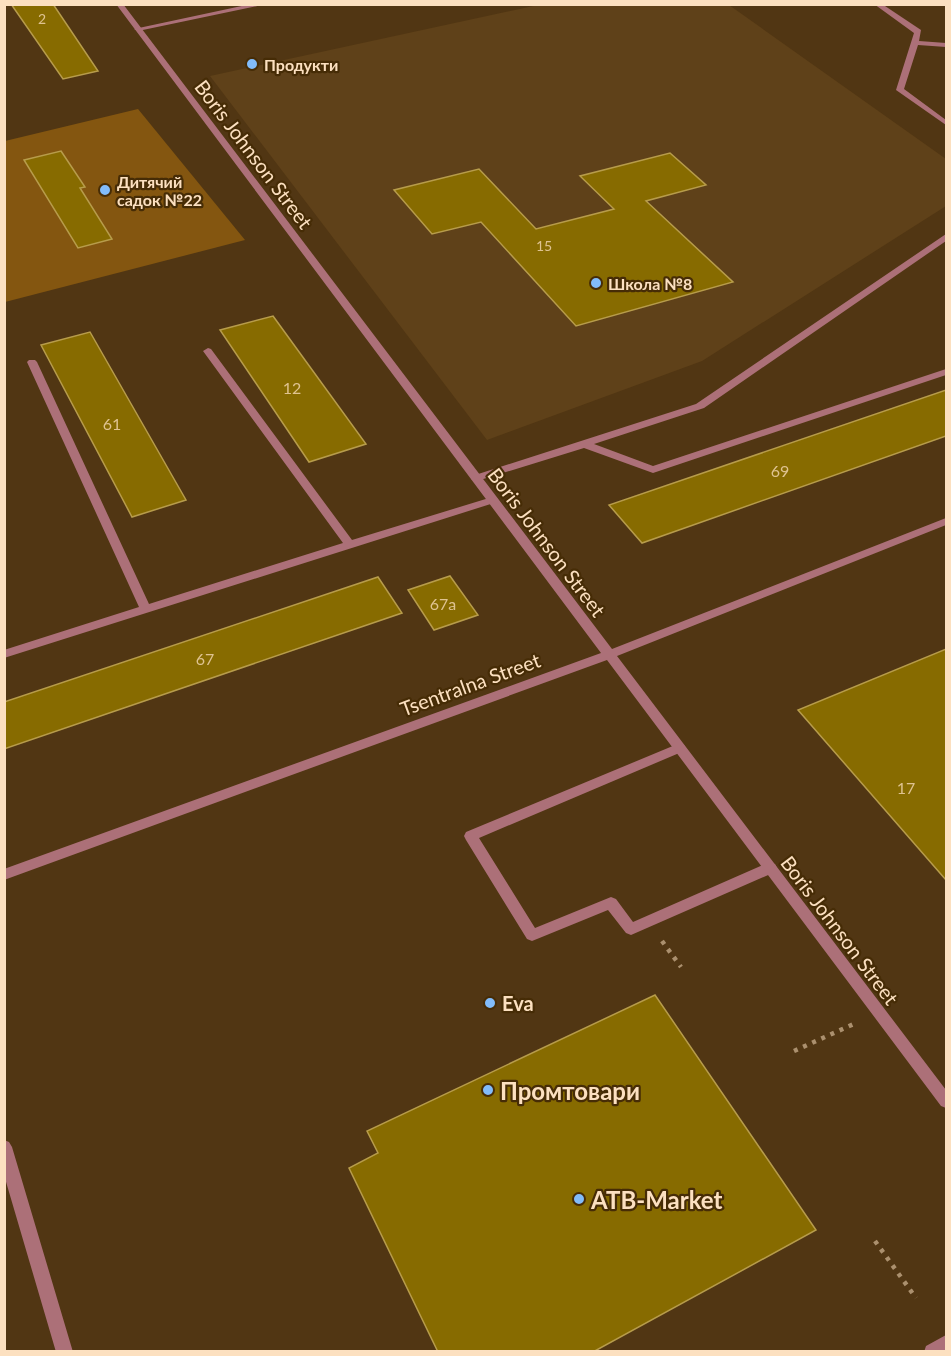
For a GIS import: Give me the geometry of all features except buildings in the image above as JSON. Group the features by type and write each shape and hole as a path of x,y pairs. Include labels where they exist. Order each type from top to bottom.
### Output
{"street":[{"name":"Boris Johnson Street","path":"119,4 946,1101"},
{"path":"138,29 264,4"},
{"path":"877,4 918,32 900,90 946,123"},
{"path":"914,43 946,45"},
{"path":"476,478 700,406 946,237"},
{"path":"208,351 350,544"},
{"path":"32,362 145,609"},
{"path":"584,444 653,470 946,372"},
{"path":"4,654 493,500"},
{"name":"Tsentralna Street","path":"4,875 610,654 946,521"},
{"path":"680,748 471,836 532,935 611,903 631,929 770,868"},
{"path":"4,1148 65,1352"},
{"path":"932,1352 946,1343"}],"path":[{"path":"662,940 681,967"},
{"path":"794,1051 880,1012"},
{"path":"875,1241 916,1298"}],"shaded area":[{"name":"Школа №8","path":"538,5 729,5 946,159 946,206 702,361 487,440 210,76"},
{"name":"Дитячий садок №22","path":"138,109 245,240 5,302 5,141"}],"place":[{"name":"Продукти","path":"252,64"},
{"name":"Дитячий садок №22","path":"105,190"},
{"name":"Школа №8","path":"596,283"},
{"name":"Eva","path":"490,1003"},
{"name":"Промтовари","path":"488,1090"},
{"name":"ATB-Market","path":"579,1199"}]}
